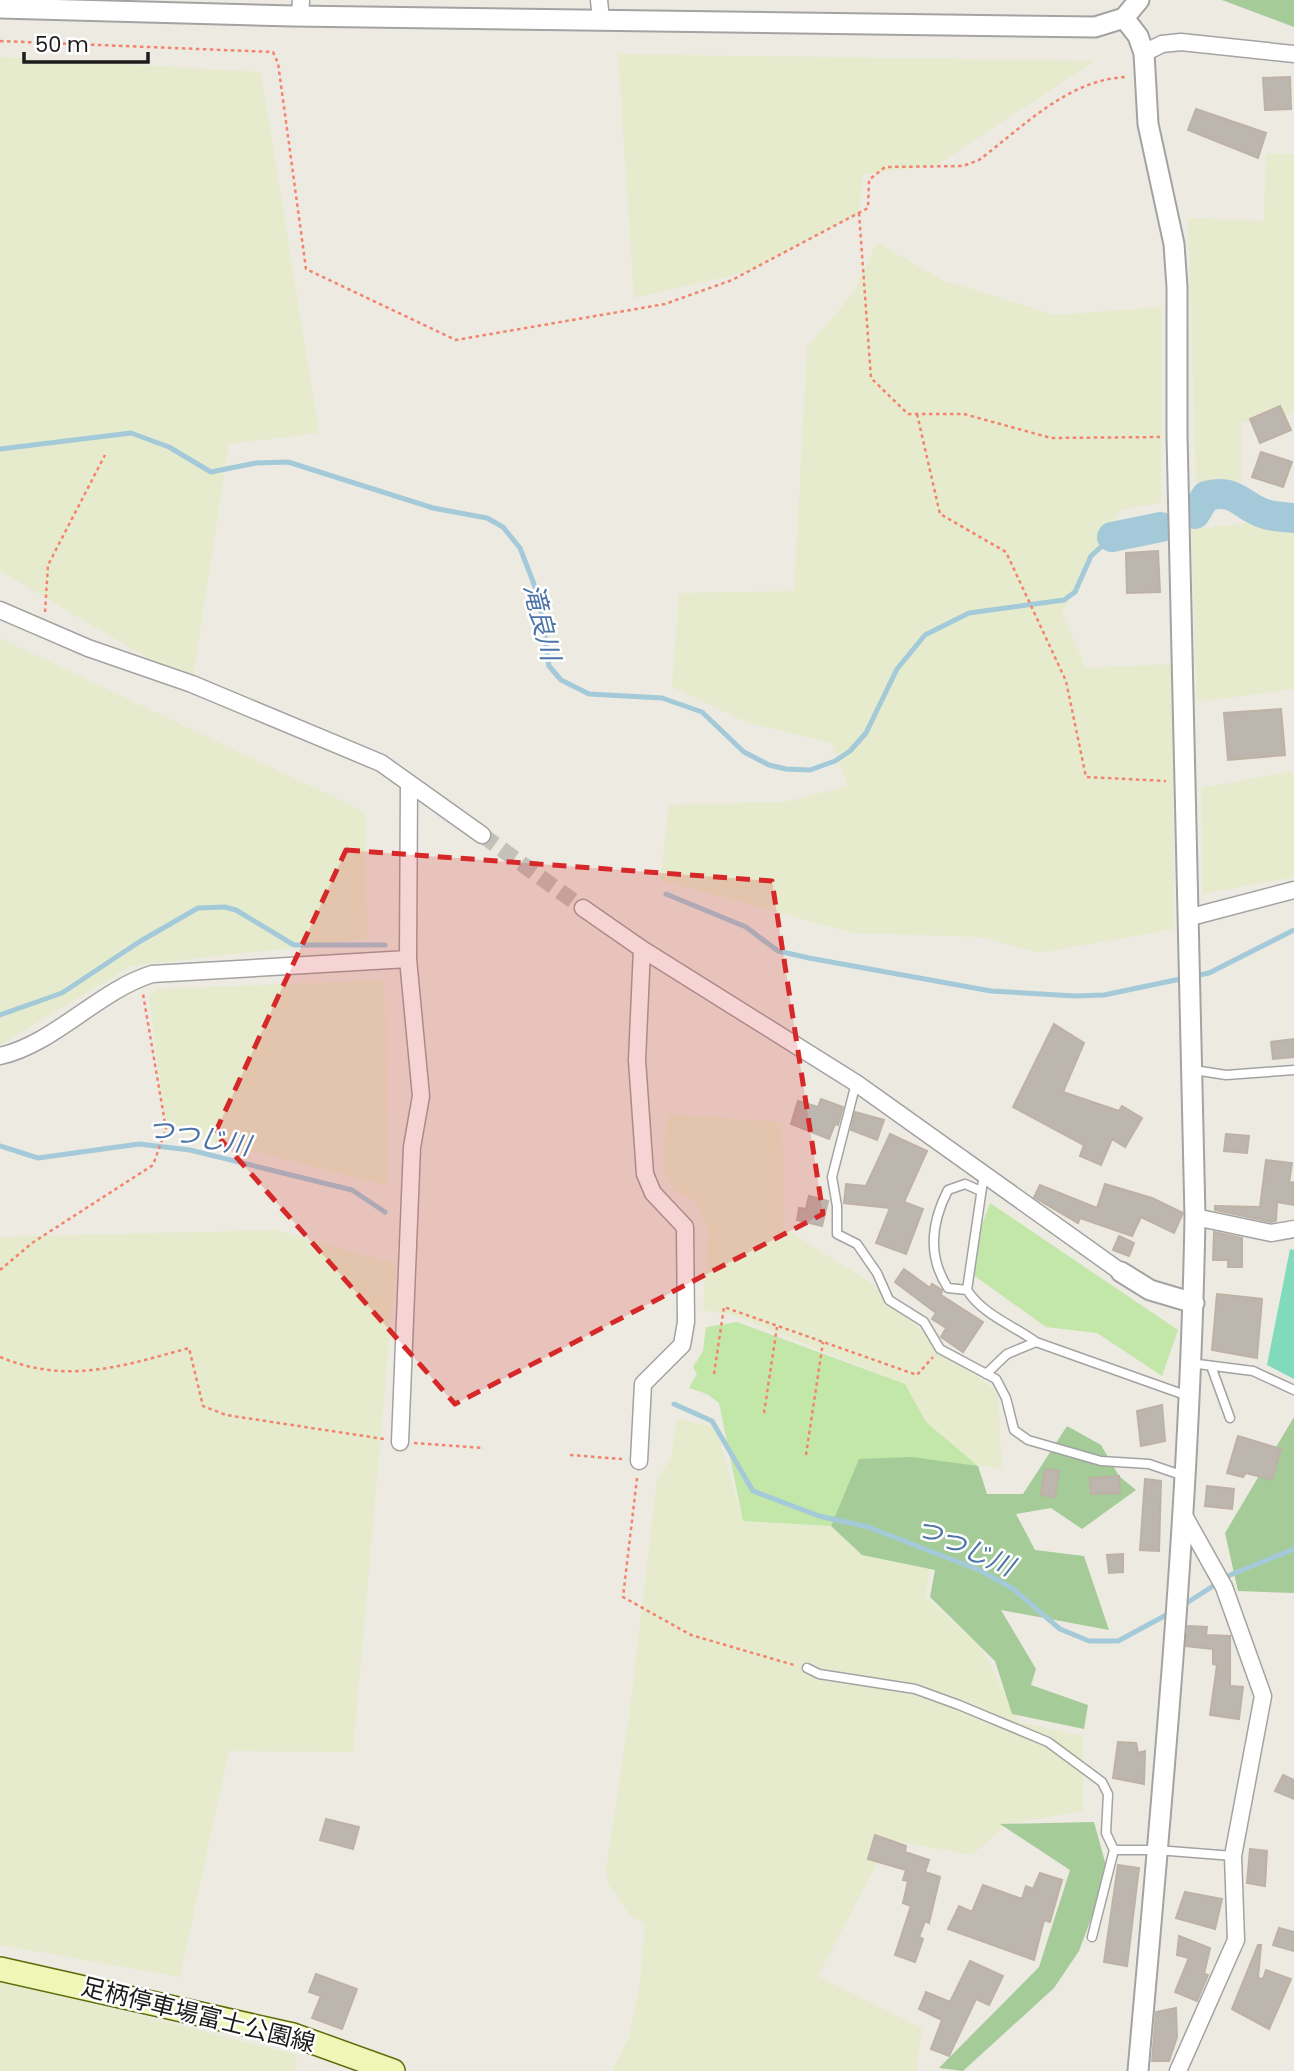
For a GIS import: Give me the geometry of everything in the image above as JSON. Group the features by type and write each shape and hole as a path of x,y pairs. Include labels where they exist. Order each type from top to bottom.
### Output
{"main road":[{"name":"足柄停車場富士公園線","path":"0,1969 293,2035 385,2070"}],"street":[{"path":"599,0 601,20"},
{"path":"0,8 300,8 601,20 1096,27 1124,18 1139,0"},
{"path":"1124,18 1138,36 1144,53 1148,124 1174,244 1177,287 1177,436 1194,1070 1194,1303 1182,1513 1138,2071"},
{"path":"1144,53 1162,44 1181,41 1294,54"},
{"path":"0,610 88,648 192,684 368,758 409,783 482,835"},
{"path":"400,1442 412,1147 421,1096 408,959 409,783"},
{"path":"1191,917 1294,890"},
{"path":"583,908 642,949 856,1083 1121,1272 1150,1290 1194,1303"},
{"path":"639,1461 643,1384 682,1345 686,1322 685,1227 653,1193 645,1174 637,1060 642,949"},
{"path":"0,1056 49,1033 125,984 152,974 408,959"},
{"path":"1195,1217 1271,1233 1294,1229"},
{"path":"1178,2071 1236,1940 1233,1856 1263,1696 1224,1587 1182,1513"}],"lane":[{"path":"1194,1070 1226,1075 1294,1070"},
{"path":"856,1083 832,1177 837,1206 837,1234 857,1244 877,1273 889,1300 923,1322 940,1349 996,1379 1006,1398 1014,1430 1028,1440 1101,1461 1149,1464 1184,1476"},
{"path":"984,1174 972,1274 967,1290 974,1301 1036,1342 1188,1396"},
{"path":"967,1290 948,1288 938,1272 932,1250 948,1189 965,1184 981,1191"},
{"path":"986,1374 1007,1354 1036,1342"},
{"path":"1190,1363 1253,1371 1294,1390"},
{"path":"1211,1366 1230,1418"},
{"path":"807,1668 820,1674 915,1689 1048,1742 1102,1782 1108,1794 1107,1832 1114,1850 1092,1937"},
{"path":"1114,1850 1157,1850 1233,1856"}],"path":[{"path":"0,41 273,52 278,63 306,269 456,340 665,304 732,280 868,208 869,180 885,167 963,166 979,160 1067,93 1106,77 1146,76"},
{"path":"859,213 871,378 908,414 964,414 1051,438 1177,436"},
{"path":"917,414 940,514 1006,552 1066,681 1086,777 1187,782"},
{"path":"44,629 48,565 105,455"},
{"path":"0,1270 32,1243 153,1165 166,1129 140,978"},
{"path":"714,1374 724,1307 917,1375 940,1349"},
{"path":"764,1413 777,1326"},
{"path":"806,1455 823,1342"},
{"path":"0,1357 29,1368 102,1371 189,1348 203,1406 226,1415 400,1442 484,1448"},
{"path":"570,1455 639,1461 623,1597 691,1634 807,1668"}],"highlighted area":[{"path":"346,850 772,881 823,1214 455,1404 215,1133"}],"green space":[{"path":"1222,0 1294,0 1294,27"},
{"path":"618,54 1094,61 937,165 863,174 859,213 747,272 634,298"},
{"path":"0,57 261,72 319,433 229,444 192,684 0,571"},
{"path":"1266,154 1294,154 1294,413 1241,423 1241,482 1196,483 1188,218 1264,221"},
{"path":"877,242 942,280 1056,315 1162,307 1161,503 1120,510 1062,613 1086,668 1173,664 1174,929 1040,953 981,937 853,933 660,880 669,805 784,802 848,786 831,743 748,723 672,687 679,593 794,591 807,347 854,292"},
{"path":"1294,517 1294,689 1197,702 1191,530"},
{"path":"0,638 365,812 367,939 131,966 0,1045"},
{"path":"1294,771 1294,877 1203,894 1201,788"},
{"path":"385,980 388,1186 166,1129 149,997 156,989"},
{"path":"667,1114 782,1122 784,1228 870,1282 940,1349 998,1392 1002,1468 978,1466 926,1422 905,1384 735,1316 703,1310 708,1229 695,1200 675,1190 664,1170"},
{"path":"990,1203 1178,1330 1162,1376 1097,1333 1046,1327 972,1274 972,1252"},
{"path":"275,1230 396,1264 353,1752 229,1751 180,1977 0,1945 0,1237"},
{"path":"1290,1249 1294,1250 1294,1379 1267,1365"},
{"path":"737,1322 905,1384 926,1422 978,1466 860,1459 831,1526 743,1521 719,1403 707,1394 689,1388 697,1374 693,1367 703,1351 706,1327"},
{"path":"1294,1417 1294,1593 1238,1591 1225,1533"},
{"path":"677,1418 716,1428 743,1521 831,1526 858,1552 930,1569 925,1596 981,1647 1018,1722 1083,1736 1083,1811 1008,1824 972,1855 889,1840 818,1976 922,2028 917,2071 612,2071 629,2037 640,1983 645,1923 631,1917 608,1883 606,1870 629,1717 657,1480 671,1458"},
{"path":"1067,1426 1101,1445 1119,1476 1136,1490 1082,1529 1051,1508 1016,1514 1035,1550 1084,1556 1109,1630 1001,1610 1036,1669 1031,1685 1088,1705 1084,1729 1012,1714 995,1661 930,1597 935,1570 862,1555 831,1526 859,1459 911,1457 978,1466 987,1494 1023,1494"},
{"path":"1094,1822 1108,1873 1079,1951 1054,1988 963,2071 939,2068 1039,1967 1070,1870 1000,1824"},
{"path":"0,1980 297,2055 295,2071 0,2071"}],"building":[{"path":"1290,77 1291,109 1265,110 1263,78"},
{"path":"1196,109 1266,133 1258,158 1188,130"},
{"path":"1280,406 1291,430 1260,443 1250,419"},
{"path":"1261,452 1292,462 1283,487 1252,477"},
{"path":"1158,551 1160,592 1127,593 1126,553"},
{"path":"1281,709 1285,755 1228,760 1224,713"},
{"path":"1054,1024 1084,1043 1063,1092 1119,1111 1122,1106 1142,1118 1125,1147 1112,1139 1101,1165 1080,1156 1084,1145 1013,1107"},
{"path":"1294,1039 1294,1057 1273,1059 1271,1042"},
{"path":"821,1099 843,1107 838,1125 835,1124 829,1139 791,1124 798,1101 818,1107"},
{"path":"855,1112 884,1120 877,1140 851,1130"},
{"path":"890,1134 927,1151 904,1202 923,1209 906,1254 876,1243 890,1208 844,1203 846,1184 866,1186"},
{"path":"1226,1134 1249,1136 1247,1153 1224,1151"},
{"path":"1266,1160 1292,1163 1289,1183 1294,1182 1294,1205 1277,1202 1276,1221 1271,1222 1215,1210 1215,1206 1260,1207"},
{"path":"1105,1184 1152,1198 1183,1213 1174,1233 1141,1217 1132,1236 1080,1218 1078,1223 1034,1197 1040,1185 1097,1208"},
{"path":"809,1196 828,1201 822,1226 797,1220 799,1208 806,1209"},
{"path":"1214,1232 1242,1238 1242,1267 1228,1267 1228,1260 1213,1260"},
{"path":"1119,1236 1134,1243 1129,1256 1113,1250"},
{"path":"904,1269 930,1288 932,1284 942,1290 941,1295 983,1322 963,1352 941,1337 946,1328 932,1319 936,1313 895,1282"},
{"path":"1217,1294 1262,1299 1257,1358 1212,1350"},
{"path":"1162,1405 1165,1441 1141,1446 1137,1411"},
{"path":"1238,1436 1281,1449 1272,1480 1246,1473 1243,1477 1227,1473"},
{"path":"1045,1469 1059,1471 1055,1497 1041,1495"},
{"path":"1119,1476 1120,1493 1091,1494 1090,1478"},
{"path":"1145,1479 1161,1481 1159,1551 1140,1550"},
{"path":"1207,1486 1234,1489 1232,1509 1205,1506"},
{"path":"1123,1554 1123,1572 1109,1573 1107,1555"},
{"path":"1188,1626 1207,1627 1206,1635 1230,1636 1230,1686 1243,1687 1239,1719 1210,1715 1217,1665 1213,1664 1213,1649 1186,1646"},
{"path":"1118,1742 1136,1743 1138,1753 1145,1751 1144,1784 1113,1778"},
{"path":"1283,1775 1294,1780 1294,1799 1275,1791"},
{"path":"326,1819 359,1827 353,1849 320,1840"},
{"path":"875,1835 906,1846 905,1852 929,1860 925,1872 940,1877 929,1923 925,1921 919,1937 923,1939 915,1962 895,1955 911,1906 903,1903 908,1881 903,1880 906,1870 868,1859"},
{"path":"1250,1849 1267,1851 1265,1886 1247,1883"},
{"path":"1118,1865 1139,1868 1127,1966 1104,1962"},
{"path":"1040,1873 1062,1880 1050,1922 1044,1920 1034,1960 948,1929 959,1906 972,1912 983,1885 1022,1899 1026,1886 1033,1889"},
{"path":"1185,1892 1222,1899 1215,1929 1176,1918"},
{"path":"1279,1928 1294,1932 1294,1951 1273,1945"},
{"path":"1179,1936 1210,1948 1204,1974 1208,1975 1197,2001 1175,1992 1189,1958 1177,1955"},
{"path":"1258,1945 1261,1945 1258,1978 1263,1979 1266,1970 1291,1979 1269,2029 1232,2009"},
{"path":"970,1961 1003,1976 989,2005 976,1999 949,2056 931,2049 942,2020 919,2009 926,1992 950,2002"},
{"path":"316,1974 357,1989 342,2029 312,2018 321,1996 309,1992"},
{"path":"1176,2008 1177,2037 1169,2061 1152,2061 1156,2012"}],"waterway":[{"name":"滝良川","path":"0,449 131,433 169,447 211,472 256,463 288,462 433,508 487,518 503,527 520,548 539,597 549,666 561,680 589,694 662,698 702,712 744,752 769,765 786,769 810,770 835,761 850,751 866,733 897,669 925,635 969,613 1064,600 1075,592 1091,556 1112,537"},
{"name":"滝良川","path":"1195,514 1206,496 1225,494 1265,514 1294,518"},
{"name":"滝良川","path":"1112,537 1161,527"},
{"path":"666,894 746,927 778,951 991,991 1075,996 1104,995 1209,973 1294,930"},
{"path":"0,1015 62,993 139,942 198,908 225,907 236,910 294,945 385,945"},
{"name":"つつじ川","path":"0,1146 38,1158 139,1144 190,1150 352,1190 385,1212"},
{"name":"つつじ川","path":"674,1404 712,1421 753,1491 819,1516 868,1527 979,1570 1012,1588 1060,1629 1089,1641 1118,1641 1170,1613"},
{"name":"つつじ川","path":"1182,1606 1230,1575 1294,1549"}],"tunnel":[{"path":"482,835 583,908"}]}
